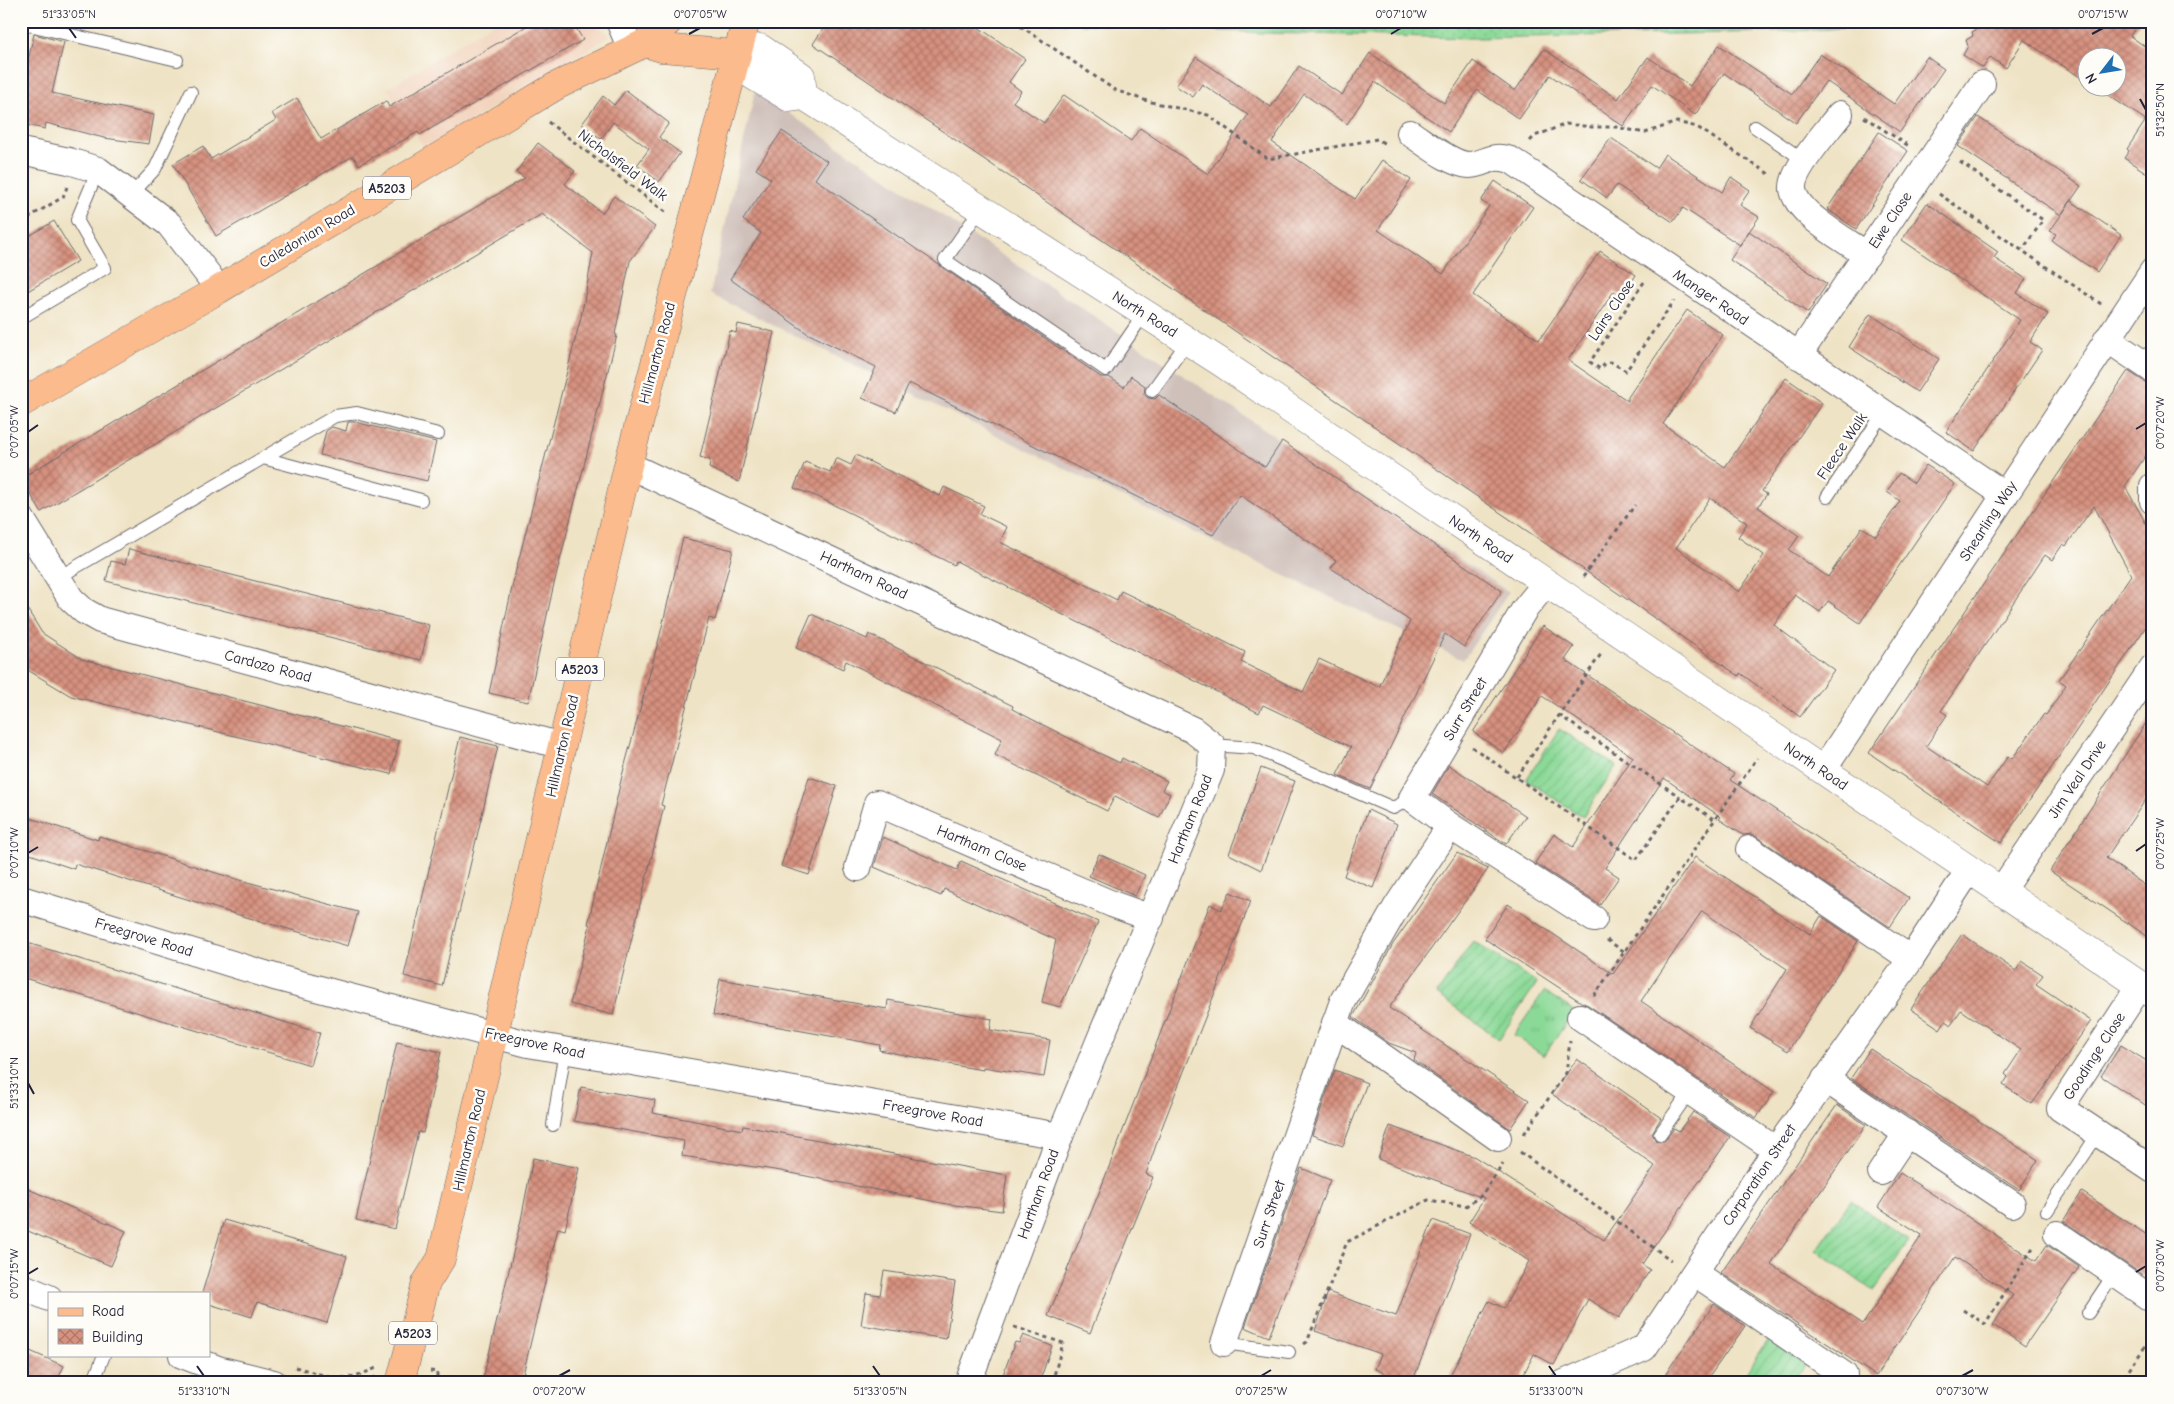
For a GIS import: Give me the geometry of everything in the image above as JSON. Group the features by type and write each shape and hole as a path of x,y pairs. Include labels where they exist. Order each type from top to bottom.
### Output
{"main road":[{"name":"Caledonian Road","path":"21,402 218,290 556,86 638,46 669,21"},
{"name":"Hillmarton Road","path":"393,1373 426,1283 441,1259 628,465 746,21"},
{"path":"638,46 737,54"}],"street":[{"path":"619,21 638,46"},
{"name":"North Road","path":"737,54 760,48 801,76 803,95 980,210 1188,341 2146,990"},
{"name":"Ewe Close","path":"1798,356 1982,84"},
{"path":"1840,114 1805,161 1797,175 1793,189 1800,207 1867,255"},
{"name":"Manger Road","path":"1410,133 1461,164 1478,163 1494,156 1511,160 2004,495"},
{"path":"21,152 87,166 131,195 169,224 210,276 218,290"},
{"name":"Shearling Way","path":"1823,770 2153,271"},
{"path":"2114,329 2153,370"},
{"name":"Hartham Road","path":"628,465 1193,730 1212,745 1211,770 1060,1136 968,1383"},
{"path":"2153,486 2153,501"},
{"name":"Cardozo Road","path":"21,518 71,599 84,611 100,620 562,746"},
{"name":"Surr Street","path":"1412,798 1524,610 1557,590"},
{"name":"Jim Veal Drive","path":"2001,891 2153,667"},
{"path":"1412,798 1450,826 1594,919"},
{"name":"Hartham Close","path":"858,868 877,802 1112,904 1151,918"},
{"name":"Surr Street","path":"1224,1343 1343,1001 1397,906 1450,826"},
{"path":"1749,849 1911,959"},
{"name":"Corporation Street","path":"1564,1383 1592,1377 1644,1348 1776,1150 1911,959 1969,870"},
{"name":"Freegrove Road","path":"21,899 278,978 493,1036 1060,1136"},
{"name":"Goodinge Close","path":"2146,990 2060,1108 2153,1170"},
{"path":"1580,1017 1776,1150"},
{"path":"1336,1023 1506,1143"},
{"path":"1825,1079 2012,1204"},
{"path":"1880,1172 1907,1133"},
{"path":"2046,1230 2153,1300"},
{"path":"1694,1274 1847,1380"},
{"path":"21,1286 48,1298"},
{"path":"184,1356 234,1378 280,1374"}],"lane":[{"path":"21,24 66,27 176,60"},
{"path":"131,195 155,169 191,92"},
{"path":"1756,127 1805,161"},
{"path":"21,318 105,268 77,220 87,166"},
{"path":"980,210 946,260 1106,370 1144,314"},
{"path":"1152,391 1188,341"},
{"name":"Fleece Walk","path":"1827,497 1884,412"},
{"path":"59,577 335,416 357,413 438,434"},
{"path":"263,458 421,500"},
{"path":"1212,745 1254,748 1393,808 1412,798"},
{"path":"553,1125 565,1050"},
{"path":"1660,1134 1690,1091"},
{"path":"2046,1230 2098,1134"},
{"path":"2088,1313 2114,1274"},
{"name":"Surr Street","path":"1224,1343 1290,1352"},
{"path":"93,1383 104,1356"}],"path":[{"path":"1840,114 1856,112 1928,163 2114,329"},
{"name":"Nicholsfield Walk","path":"544,119 690,230"},
{"path":"1928,163 2043,220 2023,249"},
{"path":"21,222 63,197 87,166"},
{"name":"Lairs Close","path":"1659,261 1590,362 1600,369 1603,365 1611,362 1626,371 1688,281"},
{"path":"1557,590 1635,505"},
{"path":"1517,777 1601,654"},
{"path":"1558,715 1715,820"},
{"path":"1451,732 1636,860 1680,797"},
{"path":"1290,1352 1307,1342 1347,1242 1428,1200 1466,1206 1482,1195 1506,1143 1566,1073 1571,1035 1580,1017 1771,736"},
{"path":"1506,1143 1694,1274"},
{"path":"1963,1310 1985,1324 2046,1230"},
{"path":"992,1319 1063,1343 1052,1383"},
{"path":"2120,1383 2153,1335"},
{"path":"437,1372 437,1383"},
{"path":"280,1374 342,1380 393,1373"}],"shaded area":[{"path":"496,21 592,21 610,36 425,149 387,89"},
{"path":"755,91 1509,592 1463,660 1220,545 710,294"}],"green space":[{"path":"1030,21 1862,21 1865,27 1775,32 1474,38 1264,33"},
{"path":"1559,729 1616,766 1583,817 1526,780"},
{"path":"1473,941 1537,983 1499,1039 1437,994"},
{"path":"1544,991 1574,1011 1544,1056 1514,1035"},
{"path":"1851,1200 1909,1241 1873,1291 1816,1250"},
{"path":"1769,1339 1805,1364 1792,1383 1739,1383"}],"building":[{"path":"535,21 572,21 583,40 420,135 418,132 359,165 353,156 216,236 173,164 203,146 211,159 276,120 272,113 297,98 321,139 386,101 389,107"},
{"path":"828,21 947,21 975,25 1025,59 1009,82 1021,91 1013,102 1044,123 1064,95 1131,141 1140,128 1208,174 1248,115 1202,84 1193,97 1176,86 1196,57 1271,107 1299,66 1342,95 1370,53 1444,103 1473,61 1515,91 1544,49 1618,99 1648,57 1690,86 1719,45 1792,94 1820,54 1894,104 1927,57 1944,69 1900,132 1826,81 1796,123 1724,73 1695,115 1652,85 1623,126 1550,75 1519,119 1477,90 1449,132 1375,82 1347,124 1304,94 1272,142 1355,199 1382,160 1411,180 1378,230 1443,274 1489,206 1481,201 1495,181 1533,207 1473,295 1539,340 1600,251 1636,275 1622,296 1614,291 1568,360 1628,401 1628,397 1687,310 1723,335 1663,424 1725,467 1786,378 1822,403 1762,491 1767,494 1758,507 1799,536 1789,550 1828,577 1862,527 1876,536 1900,501 1887,492 1899,473 1914,483 1926,465 1955,484 1860,623 1828,601 1820,612 1795,595 1774,625 1834,670 1800,717 1740,673 1739,676 813,44","holes":["1710,498 1747,523 1738,537 1764,555 1739,592 1676,548"]},
{"path":"1977,21 2140,21 2130,36 2153,52 2153,177 2124,158 2129,151 2127,149 2146,120 2112,98 2126,98 2126,48 2076,48 2076,74 2024,40 2006,68 1990,57 1983,68 1963,55 1968,46 1966,40 1973,36 1972,32 1979,28"},
{"path":"34,34 64,42 52,93 154,115 149,144 104,138 46,123 45,129 21,124 21,92"},
{"path":"626,90 669,123 659,137 680,153 659,182 637,165 649,149 613,122 601,139 582,124 603,96 614,105"},
{"path":"1978,117 2081,186 2061,215 1958,146"},
{"path":"782,131 827,161 815,179 1101,377 1109,377 1124,387 1131,376 1145,386 1144,394 1148,398 1155,399 1159,395 1265,467 1282,441 1502,591 1464,647 1445,634 1370,789 1337,775 1351,747 1263,705 1259,713 956,561 954,565 818,497 794,488 805,462 830,472 836,458 851,465 856,455 940,496 944,487 984,506 980,514 1007,527 1000,542 1117,600 1121,591 1171,615 1245,652 1241,662 1303,692 1319,659 1379,687 1410,621 1331,568 1336,560 1240,495 1213,535 909,383 896,412 862,398 876,367 807,333 730,279 761,233 743,220 771,179 756,169"},
{"path":"1879,132 1908,151 1856,229 1827,209"},
{"path":"1611,138 1656,168 1665,154 1722,192 1731,177 1750,190 1740,205 1759,217 1740,245 1683,208 1673,222 1617,185 1607,198 1581,179"},
{"path":"538,143 575,171 565,184 602,213 614,196 655,227 630,261 615,334 617,335 553,588 528,702 489,693 515,574 581,317 593,253 542,214 41,512 21,478 525,178 516,172"},
{"path":"2071,201 2121,235 2097,272 2052,241 2056,234 2050,231"},
{"path":"1927,203 1998,252 1994,258 2026,279 2017,293 2048,314 2030,342 2042,350 1974,451 1946,432 2020,320 1902,240"},
{"path":"54,221 78,261 21,295 21,241"},
{"path":"1749,231 1827,284 1808,313 1730,260"},
{"path":"1870,314 1939,359 1917,392 1849,347"},
{"path":"738,324 774,332 739,482 709,468 710,460 700,457 730,331 736,333"},
{"path":"2128,371 2153,385 2153,445 2125,486 2153,536 2153,616 2001,843 1869,753","holes":["2094,506 2131,575 2059,680 2066,685 2046,715 2044,714 2012,759 2008,756 1987,787 1926,746 1947,715 1941,711 2045,555 2052,560 2063,544 2066,546"]},
{"path":"348,422 355,422 436,442 427,481 320,455 326,431 332,427 346,431"},
{"path":"683,538 733,550 715,620 709,618 661,805 664,806 613,1015 570,1004 590,925 588,924 622,776 660,635"},
{"path":"129,549 429,625 421,660 106,581 111,561 125,564"},
{"path":"21,599 42,633 82,659 399,741 391,774 71,696 21,666"},
{"path":"811,614 867,639 869,634 1013,706 1012,709 1088,748 1120,763 1122,758 1167,781 1162,790 1170,794 1159,818 1115,796 1107,811 995,755 1002,739 846,661 843,669 796,648"},
{"path":"1543,626 1574,647 1565,660 1734,774 1730,780 1909,898 1890,927 1757,837 1751,834 1743,835 1719,819 1721,817 1664,778 1605,868 1619,877 1600,905 1535,863 1554,834 1573,847 1633,757 1542,696 1504,753 1473,732"},
{"path":"2153,712 2153,789 2106,858 2153,891 2153,940 2050,871"},
{"path":"460,737 498,746 442,986 404,976"},
{"path":"1449,765 1526,816 1506,844 1432,794"},
{"path":"1261,768 1295,781 1261,870 1229,854"},
{"path":"809,777 837,786 809,875 781,866"},
{"path":"1368,810 1397,824 1373,888 1344,876"},
{"path":"21,815 98,840 99,836 229,877 358,912 348,946 225,911 75,864 74,869 21,851"},
{"path":"883,837 957,870 961,861 1098,922 1060,1007 1042,1002 1056,940 944,889 941,896 874,867"},
{"path":"1457,853 1488,869 1389,1008 1529,1100 1510,1129 1414,1060 1416,1053 1389,1043 1353,1017 1393,944"},
{"path":"1099,854 1145,875 1135,896 1089,876"},
{"path":"1695,857 1810,934 1821,916 1858,941 1788,1051 1750,1028 1787,969 1702,911 1641,1001 1774,1092 1756,1118 1588,1005 1485,939 1508,904 1613,974"},
{"path":"1230,892 1251,901 1164,1122 1146,1174 1153,1177 1090,1333 1048,1316 1099,1193 1210,904 1221,910"},
{"path":"1962,934 2016,971 2022,961 2043,975 2036,984 2091,1021 2032,1104 2003,1085 2008,1077 2005,1074 2021,1050 1961,1010 1951,1025 1945,1021 1940,1029 1911,1009"},
{"path":"21,941 320,1033 310,1065 21,977"},
{"path":"720,979 887,1009 888,1000 992,1019 990,1030 1050,1040 1044,1077 983,1067 983,1070 959,1066 879,1050 880,1045 713,1015"},
{"path":"397,1042 441,1052 423,1133 418,1132 395,1229 356,1220"},
{"path":"2121,1045 2153,1065 2153,1110 2101,1076"},
{"path":"1870,1049 2038,1160 2019,1190 1851,1078"},
{"path":"1577,1059 1661,1118 1652,1133 1656,1141 1664,1141 1674,1128 1679,1131 1693,1112 1730,1137 1642,1264 1650,1270 1619,1318 1588,1299 1554,1365 1534,1354 1519,1383 1446,1383 1489,1301 1504,1308 1529,1261 1469,1222 1484,1198 1378,1159 1390,1126 1475,1157 1604,1240 1655,1166 1552,1094"},
{"path":"1335,1070 1367,1083 1343,1146 1312,1135"},
{"path":"581,1087 655,1100 653,1113 742,1130 743,1126 1007,1175 1002,1211 947,1204 781,1171 682,1156 684,1141 574,1121"},
{"path":"1837,1105 1866,1125 1771,1264 1863,1324 1922,1235 1878,1207 1900,1173 2036,1261 2047,1245 2079,1267 2025,1346 1993,1325 2013,1295 1955,1257 1876,1376 1721,1273"},
{"path":"533,1158 579,1168 565,1230 558,1228 521,1383 482,1383 521,1220"},
{"path":"1301,1168 1330,1180 1269,1337 1245,1327"},
{"path":"21,1186 126,1231 111,1266 21,1228"},
{"path":"2082,1192 2153,1239 2153,1282 2063,1221"},
{"path":"224,1220 347,1256 327,1323 257,1302 252,1317 210,1304 210,1292 202,1292"},
{"path":"1433,1220 1470,1234 1412,1383 1408,1383 1375,1369 1381,1354 1315,1331 1328,1292 1396,1316"},
{"path":"884,1271 955,1282 946,1339 861,1325 866,1293 880,1295"},
{"path":"1714,1304 1745,1326 1705,1383 1659,1383"},
{"path":"1023,1335 1052,1346 1039,1383 1000,1383 1015,1342 1019,1343"},
{"path":"21,1347 64,1366 56,1383 21,1383"}]}
